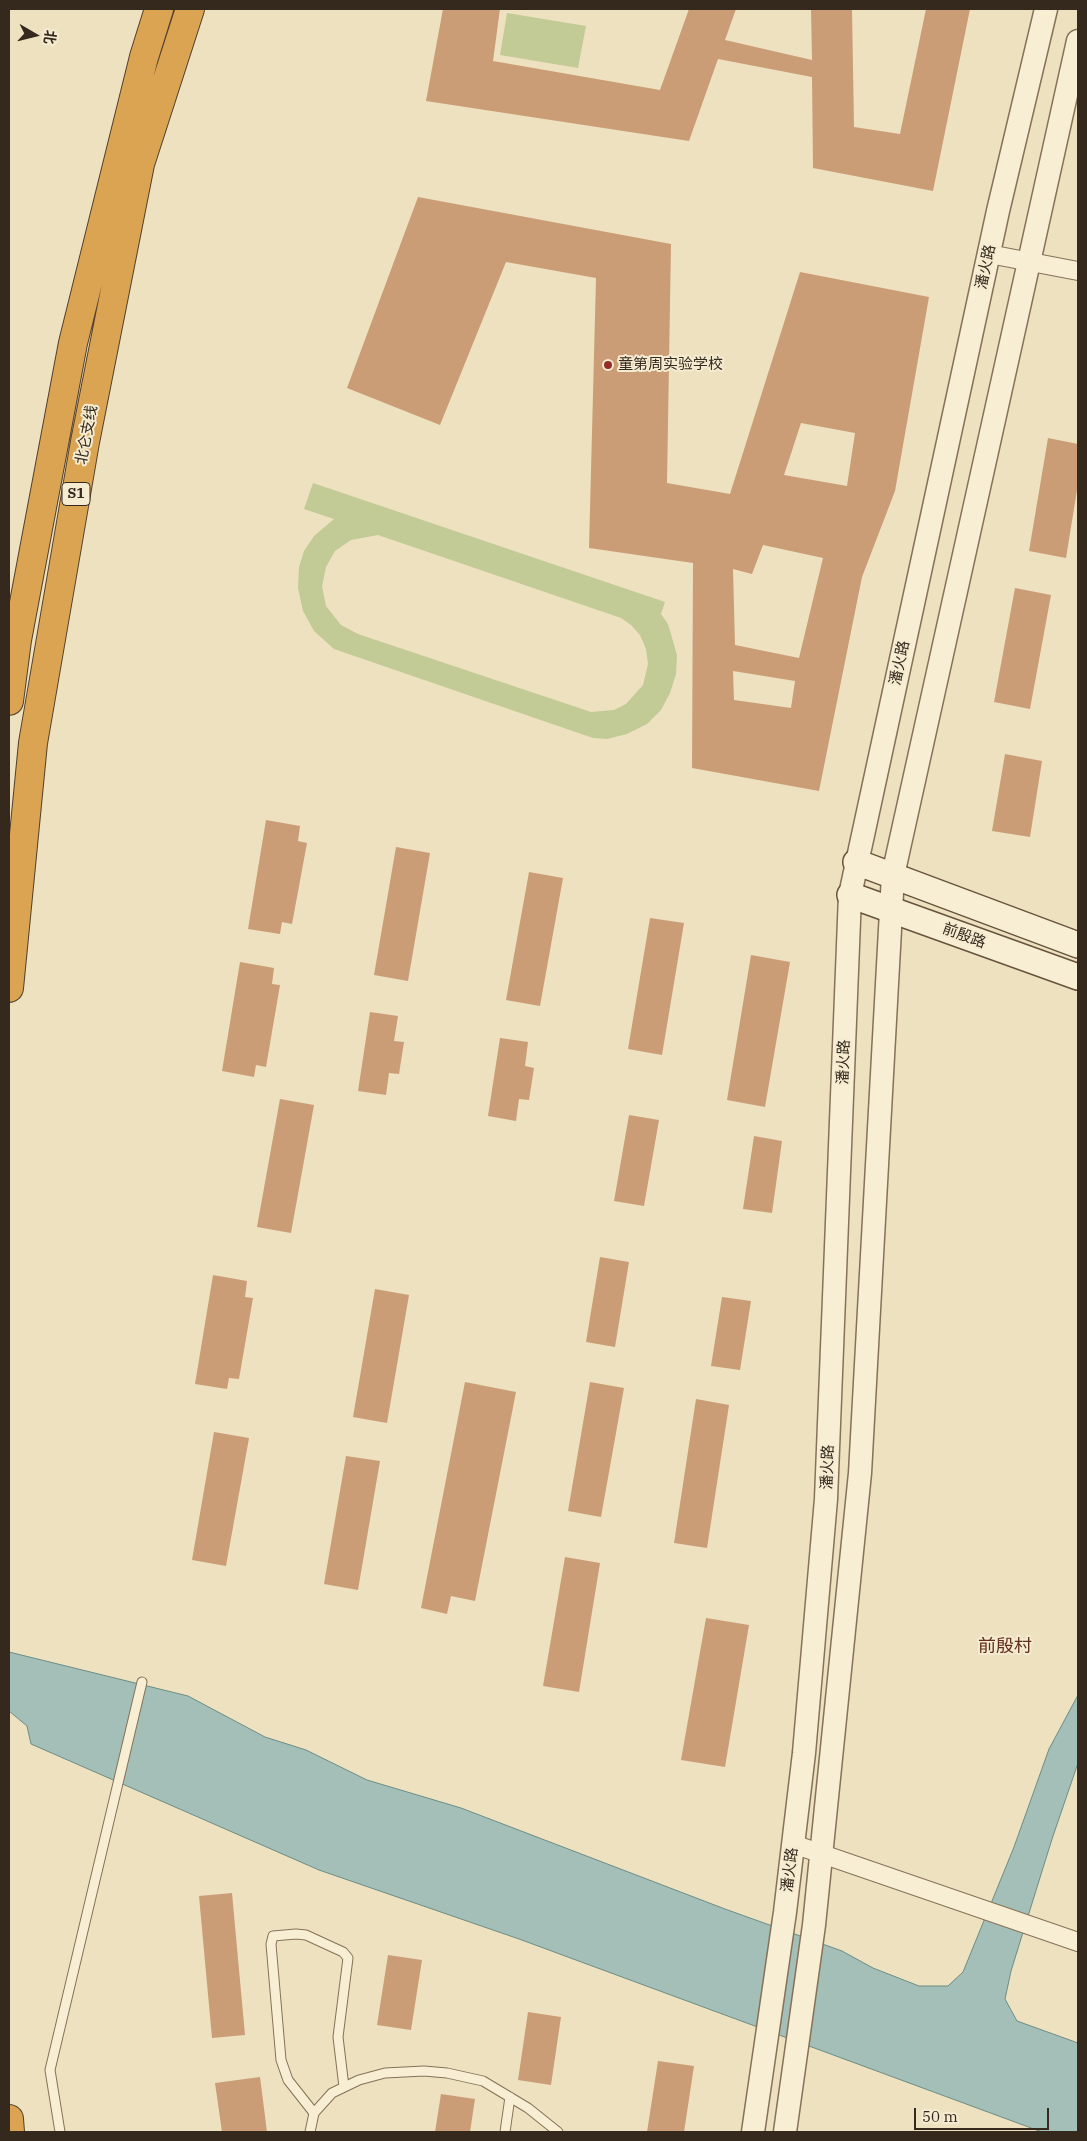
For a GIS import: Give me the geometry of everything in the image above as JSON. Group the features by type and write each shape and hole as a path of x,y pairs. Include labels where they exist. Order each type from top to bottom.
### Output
{"highway":[{"name":"北仑支线","path":"9,701 17,640 73,342 144,57 159,9"},
{"name":"北仑支线","path":"9,988 33,743 85,442 140,164 190,9"},
{"path":"9,2119 10,2132"}],"main road":[{"name":"前殷路","path":"856,862 1078,945"},
{"name":"前殷路","path":"850,895 1078,977"}],"street":[{"name":"潘火路","path":"753,2132 794,1844 804,1753 826,1499 850,895 989,254 1046,9"},
{"name":"潘火路","path":"785,2132 814,1925 860,1473 893,876 1078,41"},
{"path":"989,254 1078,271"},
{"path":"794,1844 1078,1942"}],"lane":[{"path":"60,2132 50,2070 142,1682"},
{"path":"314,2113 288,2080 281,2060 271,1944 274,1936 306,1935 344,1952 348,1958 338,2036 344,2087"},
{"path":"310,2132 314,2113 332,2093 359,2080 385,2072 424,2071 447,2073 482,2082 528,2108 558,2132"},
{"path":"505,2132 510,2097"}],"green space":[{"path":"507,13 586,26 578,68 500,55"},
{"path":"313,483 665,602 661,614 668,624 677,655 676,674 670,693 661,710 647,724 627,734 607,739 593,738 334,649 314,631 303,611 298,588 299,567 304,551 314,536 334,519 304,509","holes":["378,535 621,618 640,635 646,649 648,664 643,685 626,704 614,710 591,712 358,634 341,625 326,606 322,586 326,567 335,551 351,540"]}],"water":[{"path":"9,1652 188,1696 265,1737 306,1750 367,1780 461,1808 725,1909 842,1951 873,1968 919,1986 948,1986 963,1972 1014,1847 1049,1749 1078,1695 1078,1763 1011,1971 1005,1999 1017,2021 1078,2043 1078,2132 1042,2132 519,1939 319,1870 31,1744 27,1726 9,1711"}],"building":[{"path":"443,9 500,9 493,61 660,90 689,9 736,9 725,40 812,60 811,9 852,9 854,127 900,134 926,9 970,9 933,191 813,168 812,77 718,59 689,141 426,101"},
{"path":"418,197 671,244 667,483 730,494 800,272 929,297 895,491 862,577 819,791 692,768 693,563 589,548 596,278 506,262 440,425 347,388","holes":["801,423 855,433 847,486 784,475","763,545 823,558 799,658 735,645 733,569 752,574","733,671 795,681 791,708 734,700"]},
{"path":"1048,438 1078,444 1078,484 1066,558 1029,551"},
{"path":"1015,588 1051,595 1030,709 994,702"},
{"path":"1005,754 1042,761 1030,837 992,831"},
{"path":"266,820 300,826 298,841 307,843 292,924 282,922 280,934 248,929"},
{"path":"396,847 430,853 408,981 374,975"},
{"path":"529,872 563,878 540,1006 506,1000"},
{"path":"650,918 684,923 662,1055 628,1049"},
{"path":"751,955 790,962 765,1107 727,1100"},
{"path":"240,962 274,968 272,984 280,985 266,1067 256,1065 254,1077 222,1071"},
{"path":"370,1012 398,1016 394,1041 404,1042 399,1074 389,1073 386,1095 358,1091"},
{"path":"500,1038 528,1042 525,1066 534,1068 529,1100 519,1099 516,1121 488,1116"},
{"path":"280,1099 314,1105 291,1233 257,1227"},
{"path":"629,1115 659,1120 644,1206 614,1201"},
{"path":"754,1136 782,1141 772,1213 743,1209"},
{"path":"600,1257 629,1262 615,1347 586,1342"},
{"path":"213,1275 247,1281 245,1297 253,1298 239,1379 229,1378 227,1389 195,1384"},
{"path":"375,1289 409,1295 387,1423 353,1417"},
{"path":"722,1297 751,1301 740,1370 711,1366"},
{"path":"465,1382 516,1392 475,1601 451,1596 447,1614 421,1608"},
{"path":"590,1382 624,1388 601,1517 568,1511"},
{"path":"696,1399 729,1405 707,1548 674,1543"},
{"path":"214,1432 249,1438 226,1566 192,1560"},
{"path":"346,1456 380,1461 358,1590 324,1584"},
{"path":"565,1557 600,1563 579,1692 543,1686"},
{"path":"706,1618 749,1625 725,1767 681,1760"},
{"path":"232,1893 245,2035 212,2038 199,1896"},
{"path":"388,1955 422,1960 411,2030 377,2025"},
{"path":"528,2012 561,2017 551,2085 518,2080"},
{"path":"658,2061 694,2066 684,2132 647,2132"},
{"path":"260,2077 267,2132 222,2132 215,2083"},
{"path":"441,2094 475,2099 470,2132 435,2132"}],"place":[{"name":"童第周实验学校","path":"608,365"}],"district":[{"name":"前殷村","path":"1005,1647"}]}
